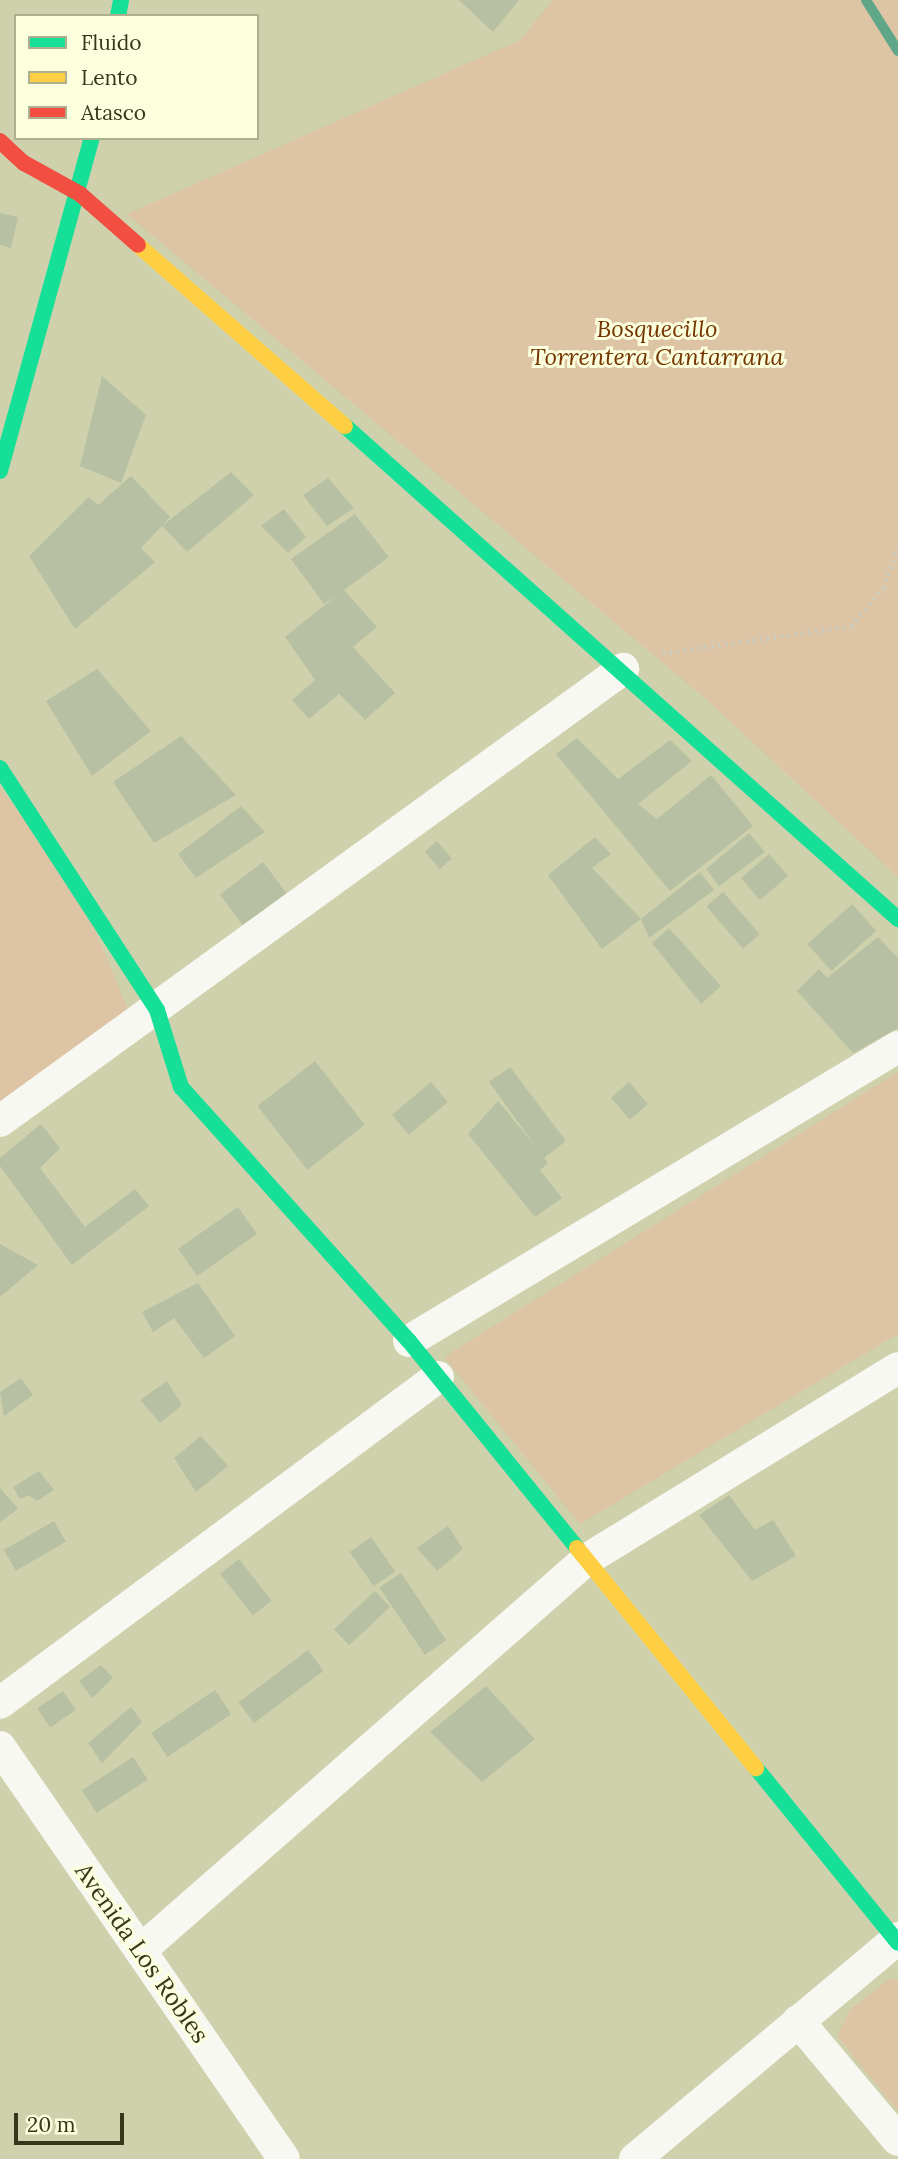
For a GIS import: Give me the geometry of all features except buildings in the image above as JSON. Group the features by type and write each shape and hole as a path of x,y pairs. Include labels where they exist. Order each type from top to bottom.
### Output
{"street":[{"path":"0,471 80,194 92,140"},
{"path":"0,141 24,163 80,194 623,669 898,919"},
{"path":"0,1121 157,1010 623,669"},
{"path":"0,768 157,1010 181,1087 409,1341 897,1940 635,2159"},
{"path":"409,1341 898,1048"},
{"path":"141,1950 586,1560 898,1368"},
{"path":"0,1703 438,1377"},
{"name":"Avenida Los Robles","path":"0,1747 284,2159"},
{"path":"798,2021 898,2140"}],"path":[{"path":"623,669 657,654 851,626 883,588 898,546"}],"green space":[{"name":"Bosquecillo Torrentera Cantarrana","path":"553,0 898,0 898,877 706,699 127,214 520,40"},
{"path":"0,787 82,898 128,1010 0,1102"},
{"path":"898,1072 898,1334 580,1524 444,1357"},
{"path":"890,1978 898,1981 898,2111 837,2036 850,2010"}],"waterway":[{"path":"866,0 898,51"}],"traffic: fast":[{"path":"118,14 121,0"},
{"path":"0,471 91,140"},
{"path":"345,426 898,919"},
{"path":"0,768 157,1010 181,1087 409,1341 577,1548"},
{"path":"756,1768 898,1943"}],"traffic: slow":[{"path":"138,245 345,426"},
{"path":"577,1548 756,1768"}],"traffic: jam":[{"path":"0,141 24,163 80,194 138,245"}]}
